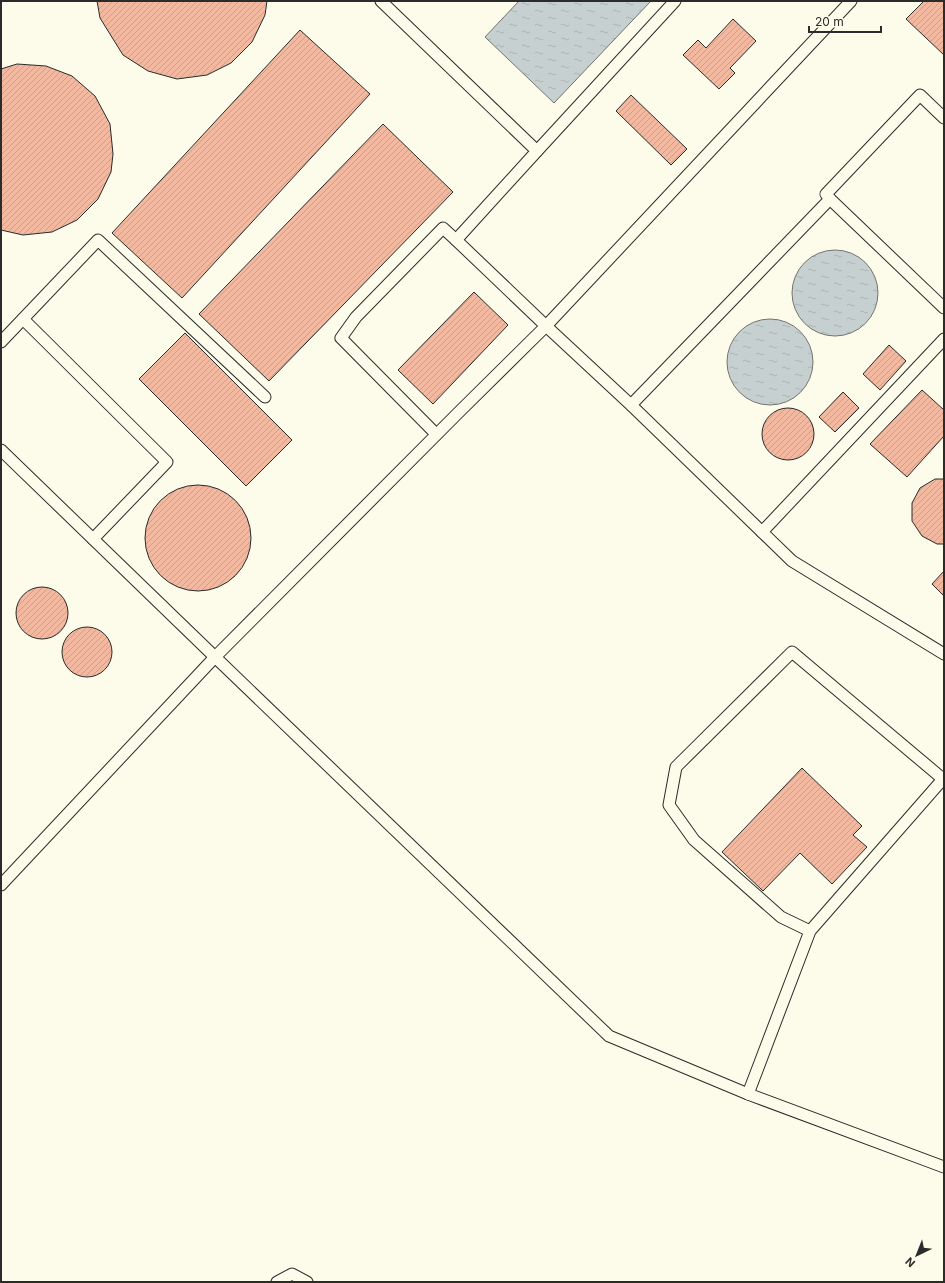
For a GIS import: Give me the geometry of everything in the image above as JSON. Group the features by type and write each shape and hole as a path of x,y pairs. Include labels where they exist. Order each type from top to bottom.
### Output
{"lane":[{"path":"381,1 537,151"},
{"path":"456,240 674,1"},
{"path":"1,885 215,657 436,434 546,326 851,1"},
{"path":"944,118 920,95 826,194 944,308"},
{"path":"631,405 830,198"},
{"path":"436,434 341,338 356,317 443,228 631,405 792,561 944,654"},
{"path":"1,342 98,240 265,397"},
{"path":"23,319 166,462 93,539"},
{"path":"762,532 944,339"},
{"path":"1,450 609,1036 748,1094 944,1167"},
{"path":"748,1094 810,931 943,779 792,652 676,767 669,805 694,840 781,917 810,931"},
{"path":"277,1282 292,1274 307,1282"}],"water":[{"path":"519,1 651,1 554,103 485,37"},
{"path":"835,250 843,251 859,257 871,269 877,285 877,301 871,317 859,329 843,335 835,336 827,335 811,329 799,317 793,301 792,293 793,285 799,269 811,257 827,251"},
{"path":"770,319 786,322 794,326 806,338 810,346 813,362 810,378 806,386 794,398 786,402 770,405 754,402 746,398 734,386 730,378 727,362 730,346 734,338 746,326 754,322"}],"building":[{"path":"97,1 267,1 265,15 252,42 231,63 207,75 177,79 148,71 123,55 100,18"},
{"path":"924,1 944,1 944,55 906,19"},
{"path":"733,19 756,41 730,68 735,73 719,89 683,55 698,40 706,48"},
{"path":"300,30 370,94 182,298 112,233"},
{"path":"17,64 46,66 72,76 95,96 110,124 113,154 111,172 98,199 77,220 52,232 23,235 1,230 1,69"},
{"path":"631,95 687,149 671,165 616,111"},
{"path":"383,124 453,192 269,381 199,314"},
{"path":"474,292 508,325 433,404 398,370"},
{"path":"185,333 292,440 246,486 139,379"},
{"path":"889,345 906,361 880,390 863,374"},
{"path":"922,390 944,410 944,436 907,477 870,444"},
{"path":"843,392 859,408 835,432 819,417"},
{"path":"788,408 798,410 806,416 812,424 814,434 812,444 806,452 798,458 788,460 778,458 770,452 764,444 762,434 764,424 770,416 778,410"},
{"path":"935,479 944,479 944,544 937,544 922,536 912,521 912,503 920,488"},
{"path":"198,485 218,489 235,501 247,518 251,538 247,558 235,575 218,587 198,591 178,587 161,575 149,558 145,538 149,518 161,501 178,489"},
{"path":"944,571 944,596 932,584"},
{"path":"42,587 52,589 60,595 66,603 68,613 66,623 60,631 52,637 42,639 32,637 24,631 18,623 16,613 18,603 24,595 32,589"},
{"path":"82,627 92,627 105,634 112,647 112,657 105,670 92,677 82,677 73,673 66,666 62,657 62,647 66,638 73,631"},
{"path":"802,768 862,826 853,835 867,847 832,884 800,853 763,891 722,852"}]}
